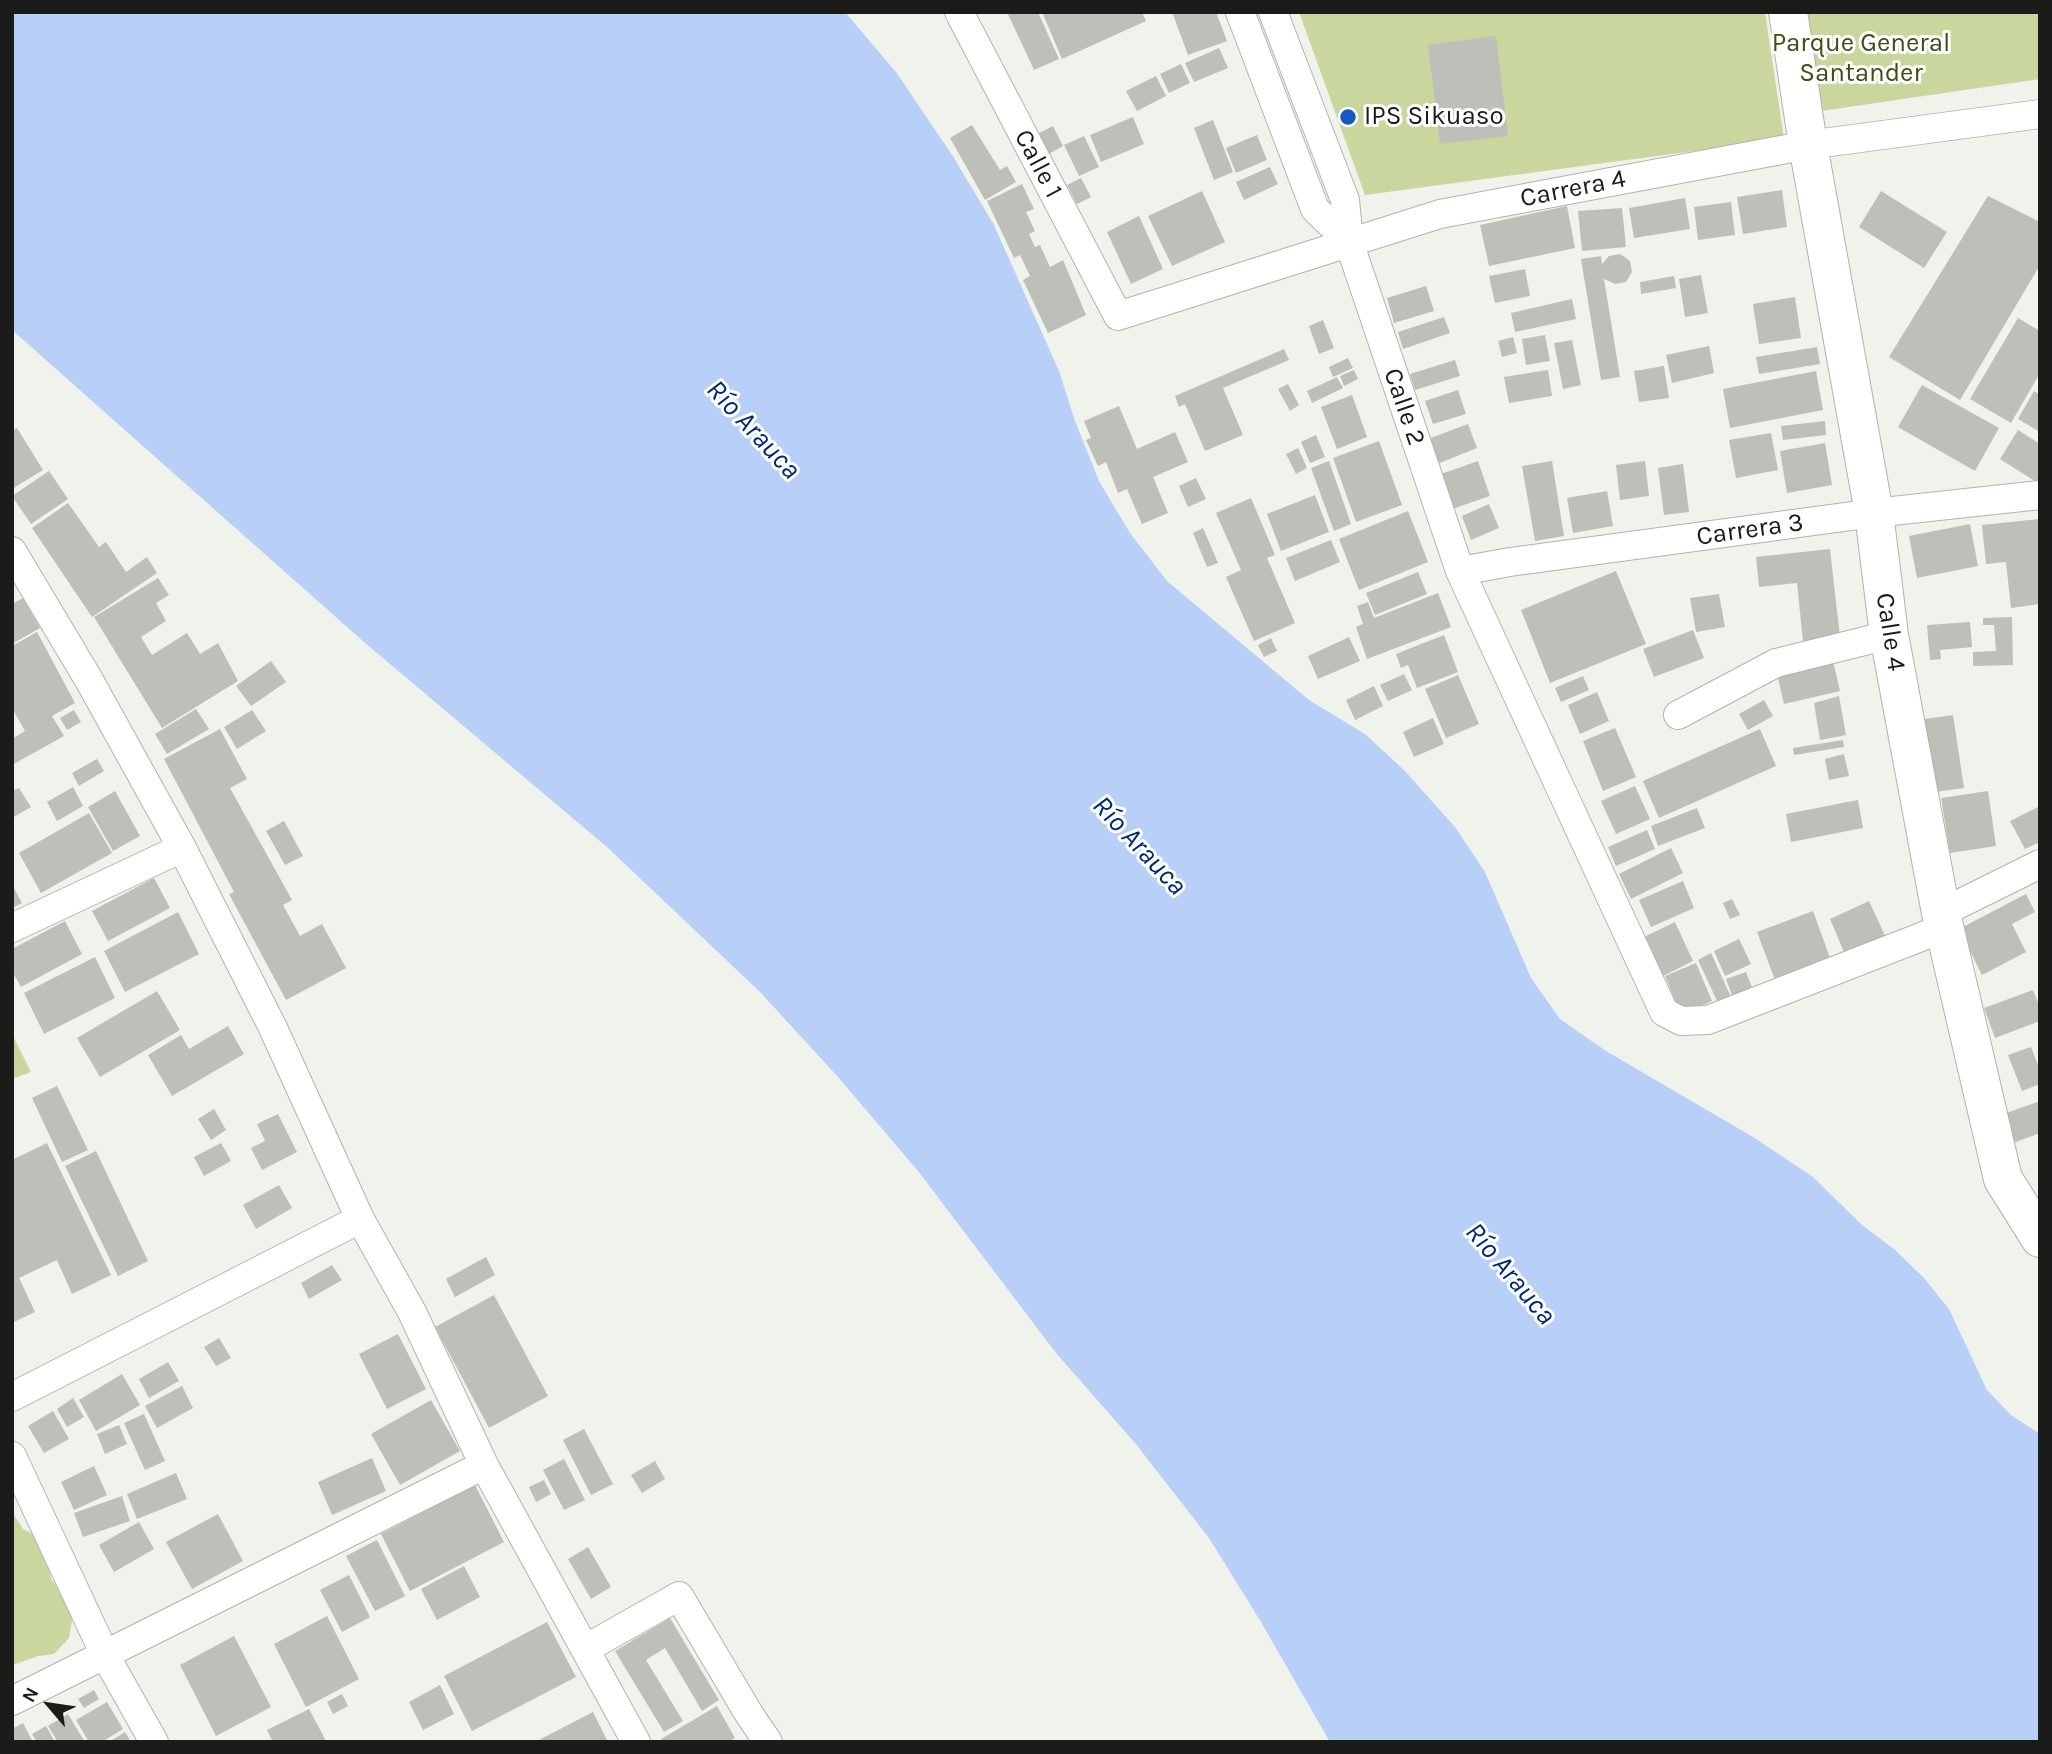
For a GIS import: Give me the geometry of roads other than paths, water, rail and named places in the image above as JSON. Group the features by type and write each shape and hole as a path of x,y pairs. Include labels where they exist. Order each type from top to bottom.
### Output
{"street":[{"name":"Calle 1","path":"959,12 1118,316"},
{"name":"Calle 2","path":"1240,12 1315,209 1349,242"},
{"name":"Calle 2","path":"1273,12 1345,200 1349,242 1460,571 1664,1012 1681,1021 1708,1020 1943,920 2040,864"},
{"name":"Calle 4","path":"1788,12 1808,145 1874,513 1889,635 1943,920 2003,1179 2040,1238"},
{"name":"Carrera 4","path":"1118,316 1440,214 1808,145 2040,114"},
{"name":"Carrera 3","path":"1460,571 1874,513 2040,495"},
{"path":"12,551 89,680 182,848 273,1028 360,1219 412,1312 484,1465 636,1742"},
{"path":"1678,715 1776,663 1889,635"},
{"path":"12,928 182,848"},
{"path":"12,1397 360,1219"},
{"path":"12,1455 105,1655 155,1742"},
{"path":"12,1702 484,1465"},
{"path":"585,1649 679,1597 748,1714 768,1742"}],"water":[{"name":"Río Arauca","path":"12,12 845,12 896,72 954,158 994,225 1059,371 1099,481 1130,533 1167,581 1309,700 1365,734 1404,770 1455,827 1485,872 1531,978 1560,1019 1606,1051 1753,1137 1813,1177 1862,1225 1894,1249 1924,1278 1949,1309 1987,1390 2011,1415 2040,1434 2040,1742 1330,1742 1209,1538 1135,1443 1056,1353 918,1171 838,1077 760,992 608,848 364,642 12,330"}],"place":[{"name":"IPS Sikuaso","path":"1348,117"}],"park label":[{"name":"Parque General Santander","path":"1861,59"}]}
